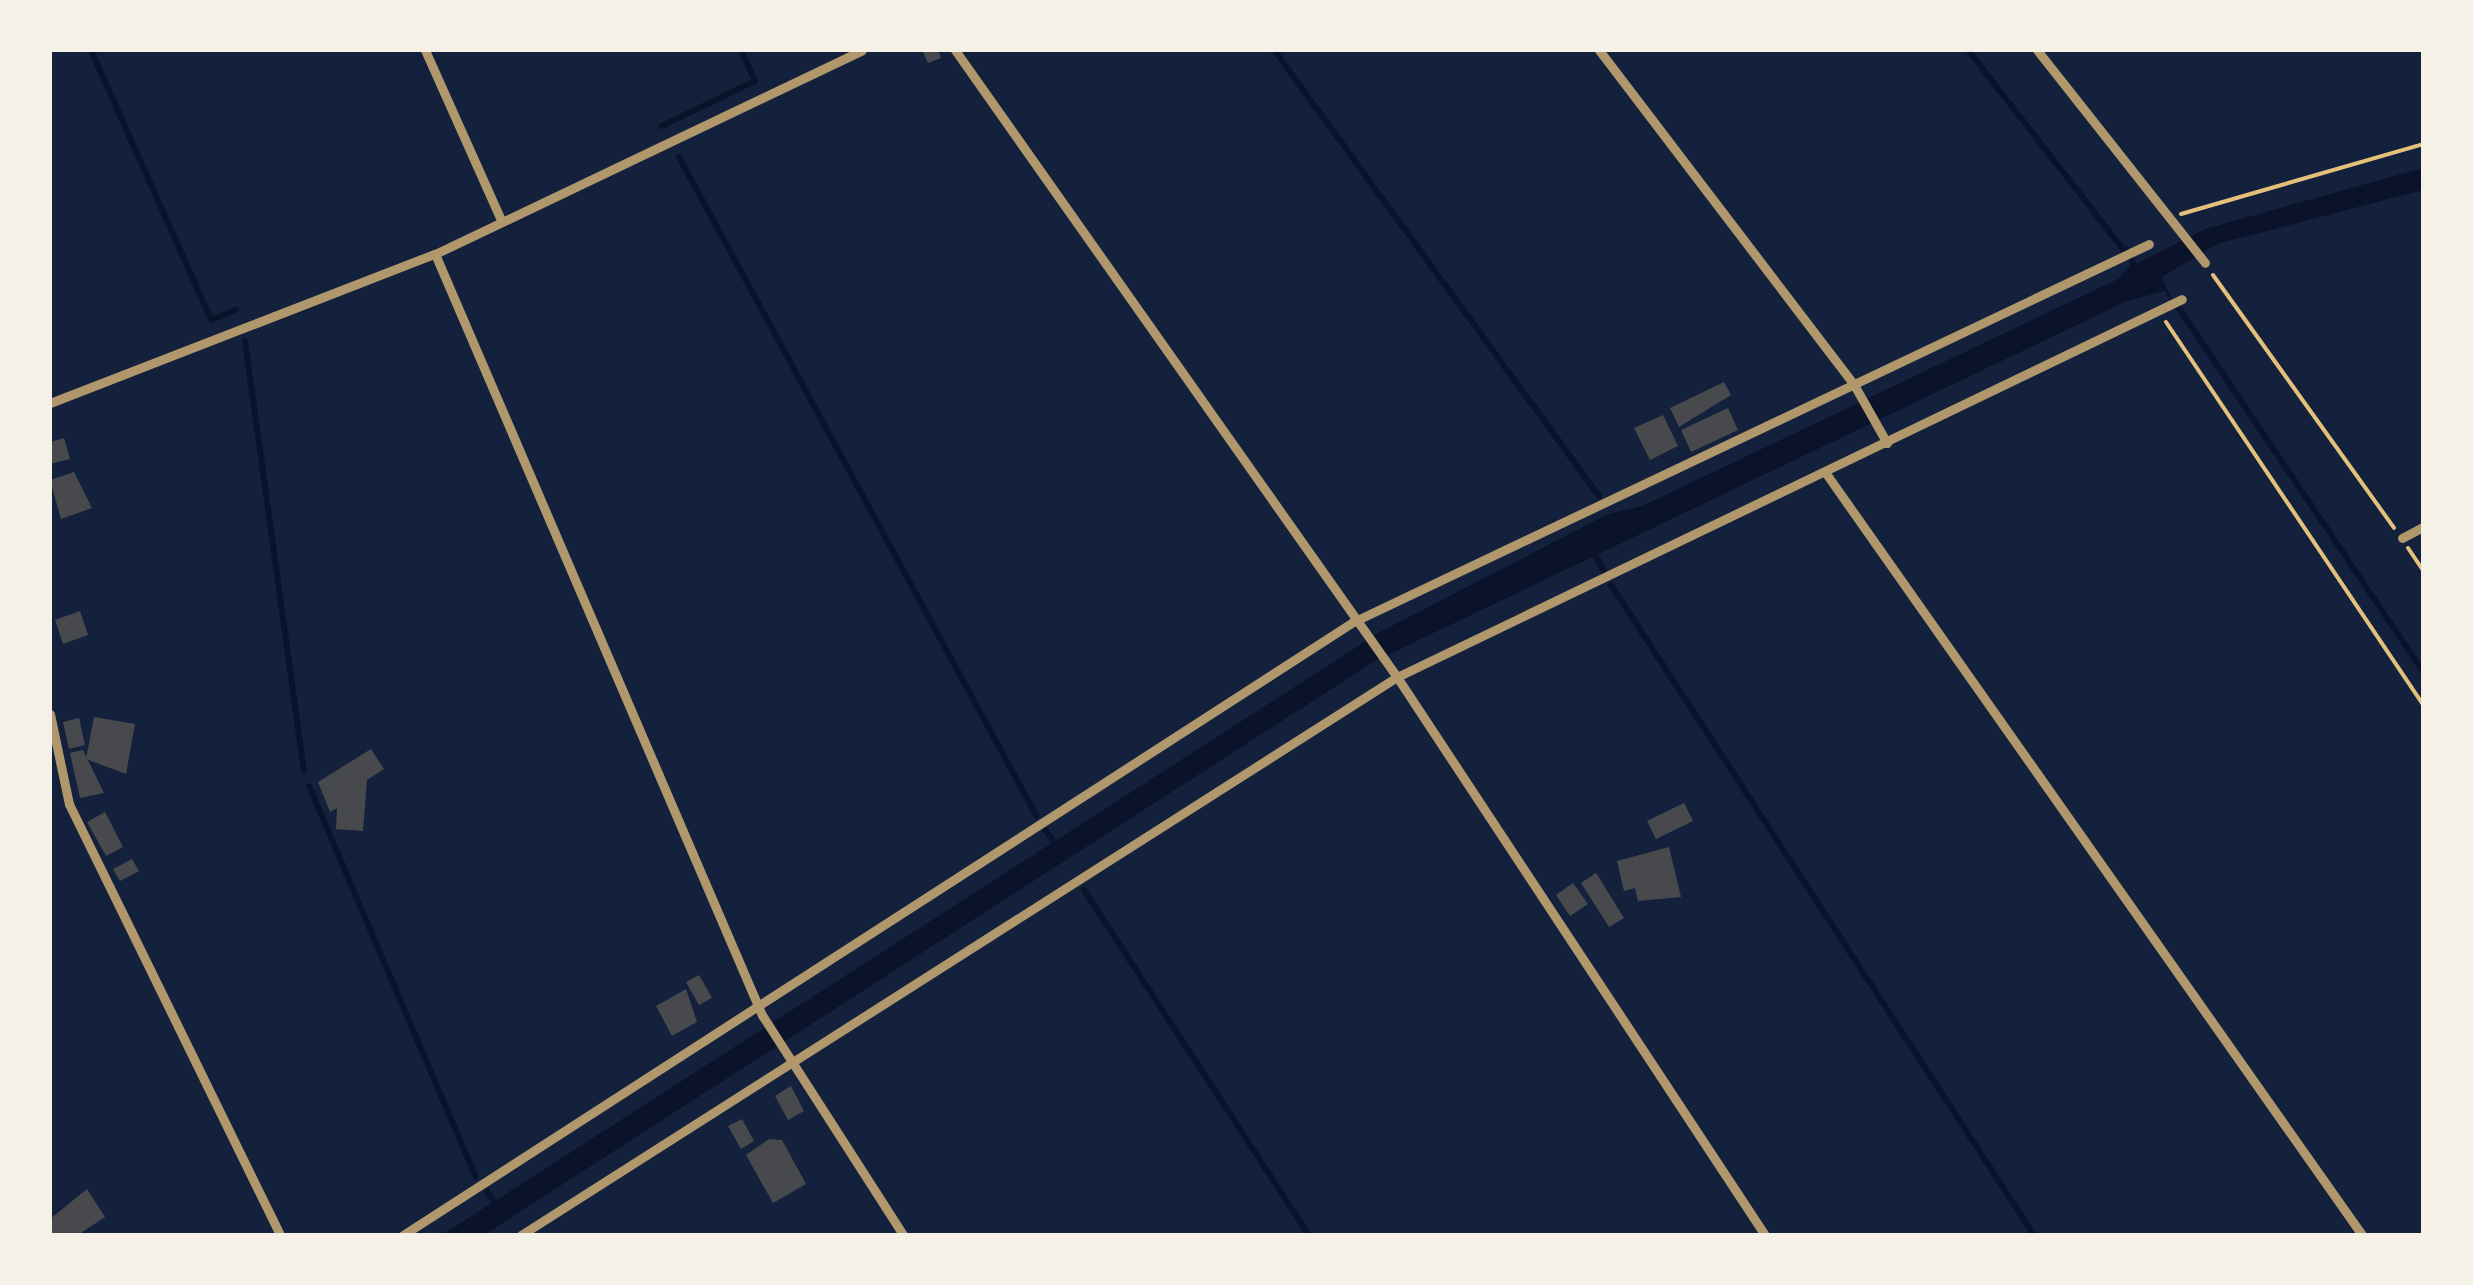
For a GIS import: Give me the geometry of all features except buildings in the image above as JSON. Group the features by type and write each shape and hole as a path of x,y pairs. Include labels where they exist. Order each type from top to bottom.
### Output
{"street":[{"path":"425,50 502,222"},
{"path":"50,403 435,254 862,50"},
{"path":"955,50 1352,622 1397,677 1765,1235"},
{"path":"1599,50 1853,382 1887,443"},
{"path":"2037,50 2205,263"},
{"path":"402,1235 760,1010 1352,622 2149,244"},
{"path":"435,254 760,1010 787,1045 790,1059 902,1235"},
{"path":"521,1235 790,1059 1397,677 2182,298"},
{"path":"1824,472 2362,1235"},
{"path":"2402,538 2423,527"},
{"path":"50,714 69,804 280,1235"}],"path":[{"path":"2172,218 2423,144"},
{"path":"2205,263 2423,570"},
{"path":"2163,308 2423,704"}],"water":[{"path":"2423,168 2423,190 2217,244 2162,277 2178,314 2165,291 2127,301 1375,661 484,1235 442,1235 1380,632 1608,514 1642,506 2118,279 2130,266 2126,245 2137,263 2205,229"}],"waterway":[{"path":"91,50 211,320 236,310"},
{"path":"662,126 755,81 741,50"},
{"path":"1274,50 1599,496"},
{"path":"1968,50 2127,254"},
{"path":"679,157 1036,815"},
{"path":"2178,307 2423,671"},
{"path":"245,341 304,770"},
{"path":"1592,549 1603,570"},
{"path":"1611,585 2034,1235"},
{"path":"309,786 476,1177"},
{"path":"1046,831 1057,846"},
{"path":"1084,890 1309,1235"},
{"path":"487,1192 498,1207"}]}
